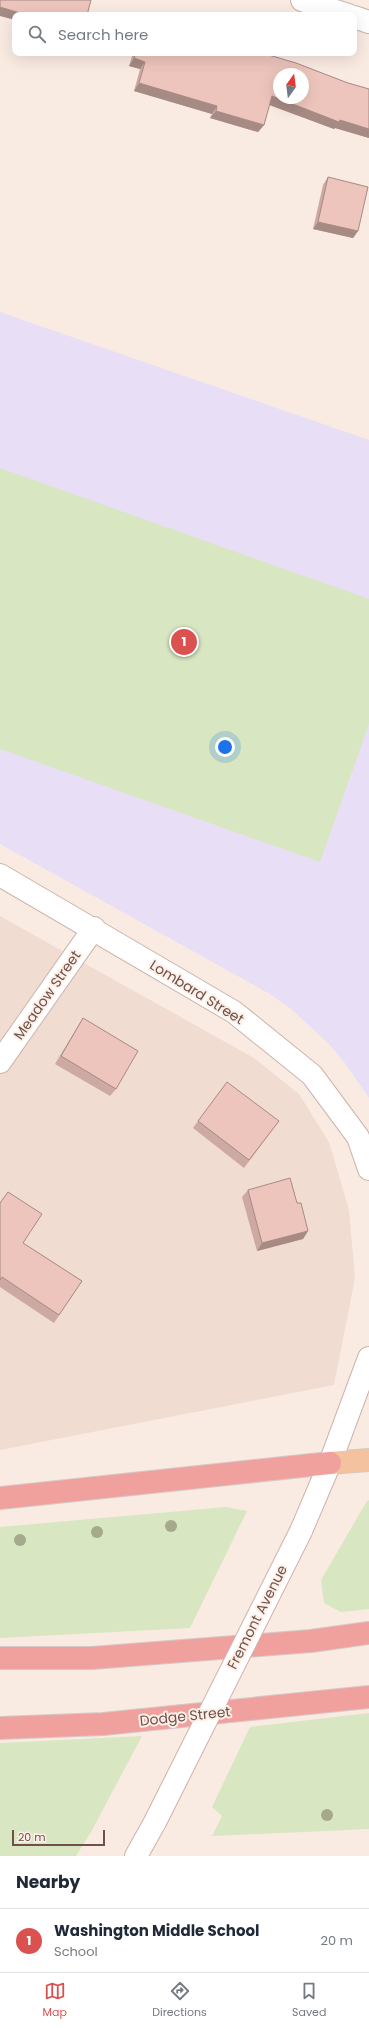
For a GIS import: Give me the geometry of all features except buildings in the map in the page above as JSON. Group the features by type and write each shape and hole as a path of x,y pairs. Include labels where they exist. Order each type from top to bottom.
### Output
{"highway":[{"path":"0,1498 330,1463"},
{"path":"0,1658 92,1658 311,1641 369,1633"},
{"name":"Dodge Street","path":"0,1728 103,1724 369,1697"}],"main road":[{"path":"330,1463 369,1460"}],"street":[{"path":"302,0 339,12"},
{"path":"357,18 369,22"},
{"name":"Lombard Street","path":"0,875 94,928 234,1012 312,1075 358,1137 369,1170"},
{"name":"Meadow Street","path":"0,1062 94,928"},
{"name":"Fremont Avenue","path":"136,1856 155,1822 300,1531 330,1463 367,1365"}],"shaded area":[{"path":"0,312 369,440 369,1098 344,1062 329,1044 291,1009 268,993 0,844"},
{"path":"0,916 254,1058 299,1094 329,1142 349,1210 355,1278 334,1385 0,1450"}],"green space":[{"path":"0,468 369,599 369,724 320,862 0,749"},
{"path":"369,1500 369,1609 341,1612 324,1603 321,1580 367,1501"},
{"path":"226,1507 247,1511 190,1628 0,1638 0,1527"},
{"path":"369,1713 369,1829 212,1836 222,1816 212,1807 250,1727"},
{"path":"142,1736 91,1832 76,1856 0,1856 0,1743"}],"place":[{"name":"Washington Middle School","path":"184,642"}]}
